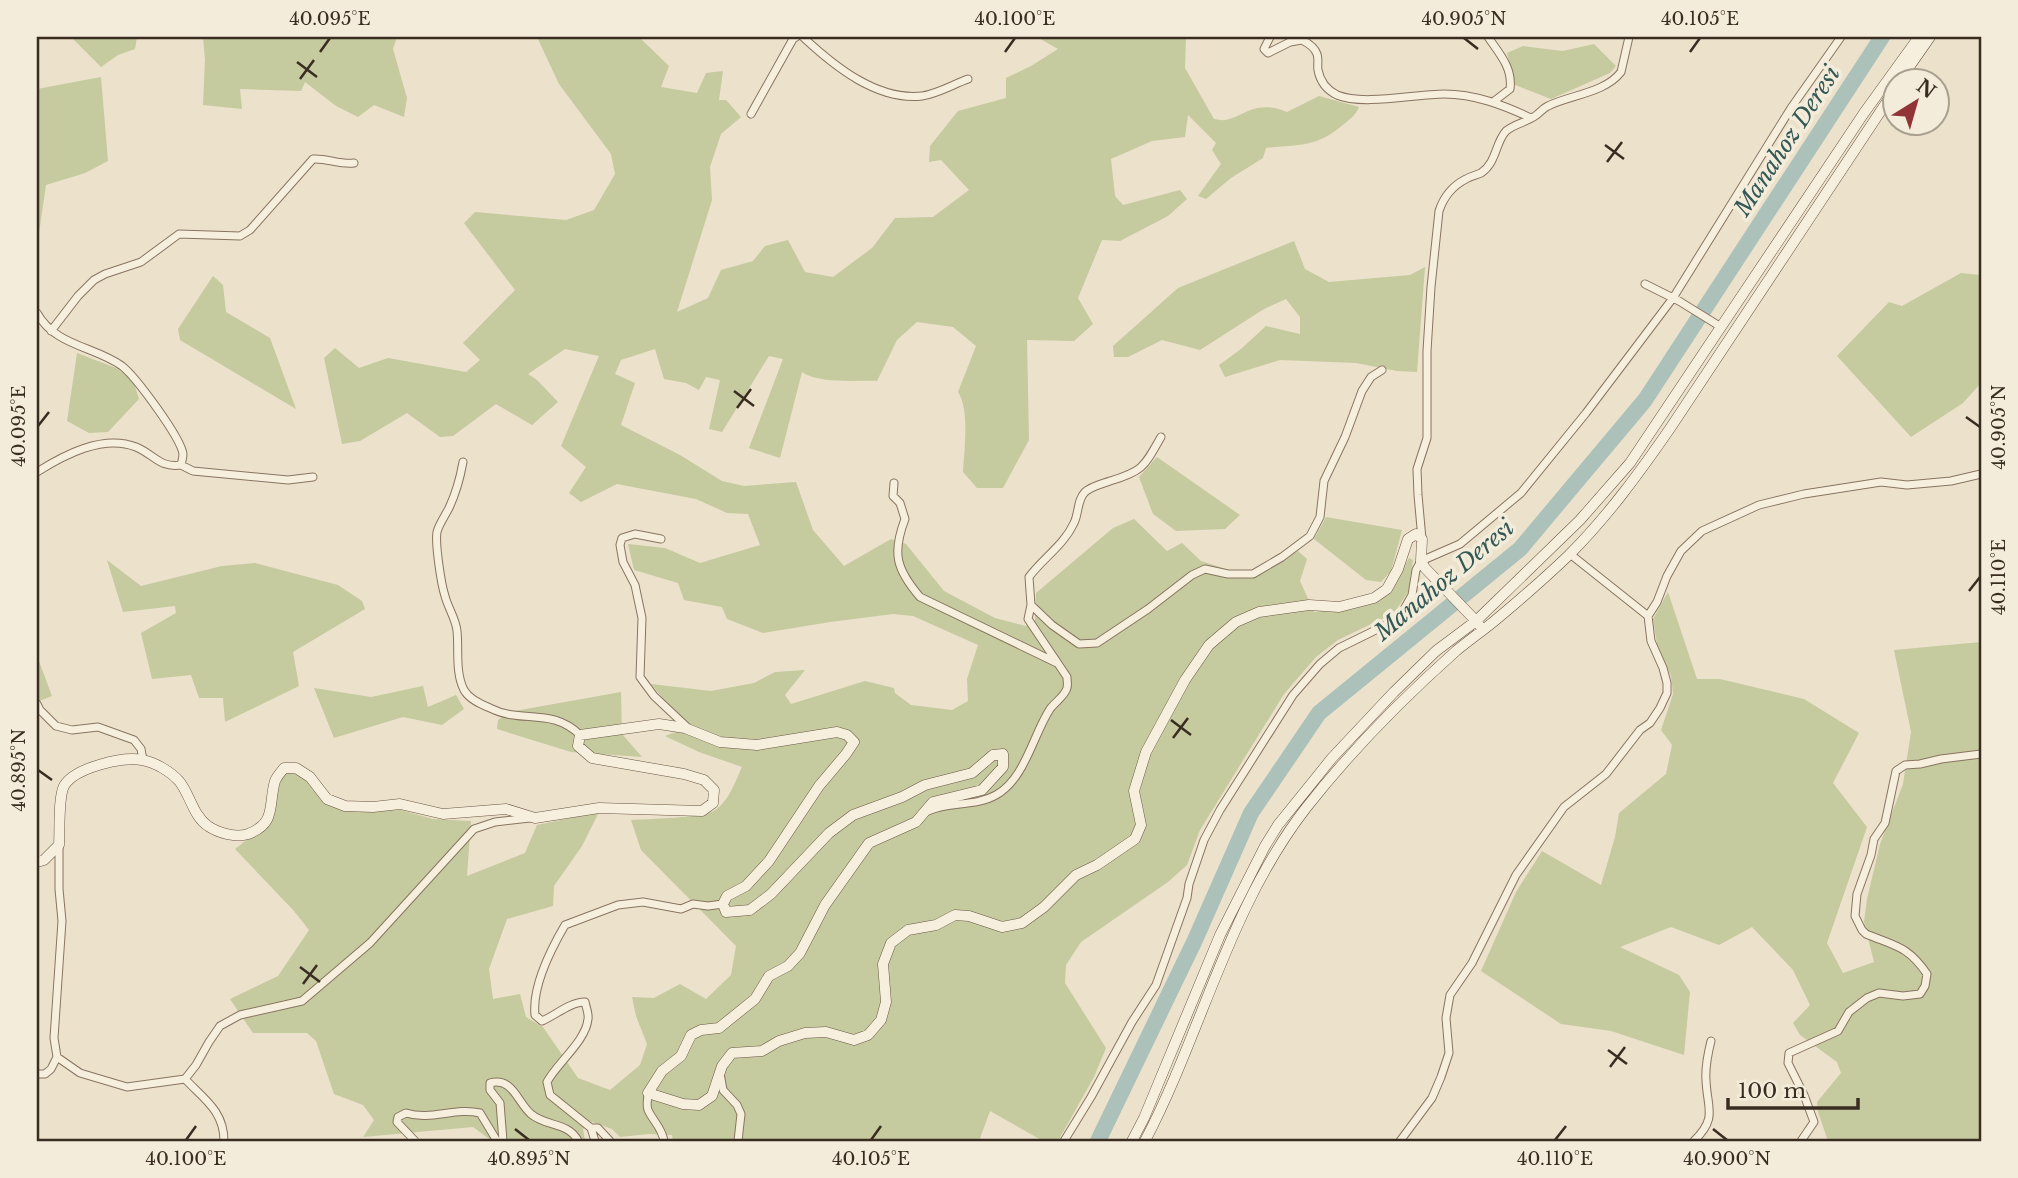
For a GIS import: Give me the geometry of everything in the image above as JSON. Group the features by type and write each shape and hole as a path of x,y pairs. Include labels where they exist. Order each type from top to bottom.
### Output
{"street":[{"path":"751,114 777,64 796,37"},
{"path":"803,37 838,68 870,86 903,97 925,96 968,79"},
{"path":"1270,37 1264,48 1268,53 1290,42 1302,40 1311,46 1317,54 1318,72 1326,88 1344,97 1390,98 1444,94 1471,96 1531,118"},
{"path":"1488,37 1506,63 1512,79 1510,89 1493,102"},
{"path":"1483,630 1423,564 1417,469 1427,438 1427,351 1439,211 1443,199 1452,188 1482,172 1489,165 1506,132 1546,107 1593,90 1618,76 1629,37"},
{"path":"1064,1141 1156,985 1204,840 1293,695 1320,663 1339,648 1390,623 1404,611 1412,595 1416,570 1460,544 1521,493 1676,299 1791,108 1841,37"},
{"path":"1132,1141 1220,934 1278,825 1332,758 1394,692 1472,617 1580,520 1630,463 1719,326 1919,37"},
{"path":"1910,66 1930,37"},
{"path":"1145,1141 1231,939 1267,866 1284,839 1307,807 1390,713 1457,650 1570,554 1607,515 1644,466 1882,108"},
{"path":"51,331 94,280 141,262 179,234 240,236 250,230 313,159 354,163"},
{"path":"1644,284 1676,299 1719,326"},
{"path":"37,313 51,331 120,365 135,378 167,422 183,453 181,465"},
{"path":"1031,605 1052,625 1079,644 1097,643 1192,575 1205,569 1228,574 1253,575 1282,557 1310,536 1320,517 1324,481 1345,437 1362,391 1371,377 1382,370"},
{"path":"924,813 937,807 988,799 1011,784 1019,772 1049,710 1066,691 1067,677 1028,619 1031,605 1029,578 1075,522 1084,493 1134,474 1150,456 1161,437"},
{"path":"37,472 81,449 115,442 136,447 169,467 181,465 193,471 288,480 313,477"},
{"path":"463,462 457,489 437,529 436,540 444,596 457,629 457,657 462,687 475,701 505,715 541,716 559,720 580,735"},
{"path":"1399,1141 1432,1098 1437,1087 1449,1053 1447,1018 1450,995 1472,963 1516,875 1564,807 1606,774 1660,708 1667,693 1667,683 1651,641 1648,616 1681,551 1702,531 1759,505 1804,494 1881,482 1907,485 1951,481 1981,474"},
{"path":"894,484 893,496 900,503 905,519 897,554 905,580 920,597 1058,663"},
{"path":"662,540 635,534 622,538 620,545 623,562 635,585 642,618 640,677 654,696 690,730"},
{"path":"648,1093 682,1104 699,1105 712,1096 722,1066 732,1053 762,1051 779,1041 805,1033 826,1032 854,1040 868,1035 881,1020 886,1002 883,964 891,943 908,930 936,925 955,915 969,916 1002,927 1022,923 1044,907 1076,875 1097,865 1135,839 1140,825 1134,791 1146,752 1185,680 1209,645 1236,622 1259,612 1308,605 1339,607 1374,598 1387,589 1398,569 1408,539 1416,534 1422,539"},
{"path":"1570,554 1648,616"},
{"path":"37,704 56,726 72,730 98,727 134,740 141,749 143,760"},
{"path":"580,735 659,724 690,730 720,742 757,745 836,732 847,735 853,742 819,786 769,861 746,886 727,896 723,904 726,912 750,910 771,894 829,833 853,815 902,797 925,785 972,773 993,755 1003,754 1003,767 982,790 933,803 916,822 869,843 825,905 800,953 788,966 769,976 755,999 719,1028 701,1030 691,1035 681,1056 662,1071 648,1093 647,1109 656,1121 664,1141"},
{"path":"57,1057 80,1073 128,1087 185,1079 197,1065 220,1027 240,1015 302,1002 370,943 474,830 495,822 599,808 702,811 713,803 714,790 704,780 592,758 578,746 580,735"},
{"path":"1801,1141 1814,1122 1788,1063 1789,1054 1838,1031 1849,1013 1867,998 1879,993 1903,996 1920,994 1925,986 1927,974 1919,961 1903,948 1866,934 1855,916 1857,894 1874,839 1885,823 1896,771 1905,765 1981,754"},
{"path":"37,1074 45,1074 51,1069 57,1057 54,1038 62,920 59,889 60,806 64,786 94,766 121,760 143,760 161,767 179,781 205,824 224,834 246,835 263,826 271,814 275,778 284,768 296,768 310,777 327,799 345,806 400,804 443,814 506,809 535,818"},
{"path":"37,862 44,860 59,845"},
{"path":"595,1141 591,1128 550,1095 547,1082 553,1070 581,1037 589,1019 585,1002 577,1002 542,1021 535,1015 534,1009 541,976 565,925 628,903 643,902 681,909 693,904 723,904"},
{"path":"1694,1141 1701,1134 1710,1116 1706,1080 1710,1041"},
{"path":"720,1073 723,1090 737,1105 741,1114 738,1141"},
{"path":"185,1079 218,1113 224,1141"},
{"path":"503,1141 500,1103 490,1090 490,1083 494,1082 503,1083 513,1089 532,1115 566,1128 578,1141"},
{"path":"415,1141 397,1122 398,1117 406,1113 429,1116 468,1110 480,1113 497,1141"},
{"path":"591,1128 598,1128 610,1141"}],"green space":[{"path":"71,37 137,37 135,49 118,55 101,67"},
{"path":"203,37 397,37 393,49 407,98 404,117 374,105 358,117 336,106 305,82 301,91 240,89 242,109 203,105"},
{"path":"537,37 639,37 669,66 661,87 697,93 706,73 723,71 719,100 726,100 741,117 721,134 710,167 712,200 677,312 708,298 721,270 753,261 765,246 788,240 805,272 833,277 872,248 895,218 933,217 969,190 941,160 929,162 930,146 958,111 1006,98 1006,78 1058,49 1037,37 1186,37 1185,68 1214,119 1231,119 1262,107 1287,112 1319,96 1359,107 1351,119 1316,141 1266,148 1263,158 1231,178 1206,199 1198,196 1221,164 1212,150 1216,143 1188,115 1185,137 1152,141 1111,159 1115,196 1123,205 1180,190 1187,199 1168,216 1120,241 1102,240 1078,298 1093,324 1074,341 1027,340 1029,440 1003,488 977,488 963,472 965,420 958,392 976,346 953,327 917,322 897,340 877,381 828,380 802,372 780,458 749,448 783,359 769,356 722,432 709,429 720,380 706,377 699,390 686,383 664,379 655,349 621,360 615,374 635,383 621,425 680,455 722,481 744,486 796,482 813,530 844,566 891,539 906,544 944,591 995,618 1026,626 1035,620 1036,593 1113,528 1134,519 1167,551 1182,543 1201,561 1251,577 1298,551 1307,559 1300,581 1314,612 1368,605 1388,595 1409,558 1413,560 1408,592 1394,613 1338,640 1316,657 1284,694 1200,830 1187,865 1168,882 1081,942 1066,965 1065,983 1106,1048 1094,1077 1058,1141 1043,1141 990,1111 979,1141 673,1141 672,1135 620,1137 612,1129 592,1122 583,1129 585,1141 492,1141 473,1127 363,1137 374,1120 363,1105 334,1094 316,1041 307,1033 253,1033 230,999 278,976 309,930 235,849 272,820 279,782 288,772 303,777 334,807 357,812 397,809 433,819 471,821 467,876 525,853 537,825 599,812 582,846 554,886 553,906 507,919 489,969 493,999 520,994 526,1017 543,1027 578,1078 610,1090 640,1065 647,1044 632,997 654,998 680,984 706,999 731,975 736,946 641,850 631,820 709,813 720,806 728,796 742,767 699,752 665,736 692,726 651,684 711,691 754,683 775,672 805,670 785,695 791,704 865,681 894,688 895,693 911,705 952,710 968,701 967,679 978,645 913,616 893,614 763,633 727,619 722,607 684,600 678,583 634,570 628,544 665,548 700,563 760,545 748,514 727,513 696,499 617,484 581,502 569,493 586,467 561,446 599,356 565,349 528,374 558,402 532,425 496,404 453,436 440,437 407,413 360,441 342,444 324,358 335,348 359,368 388,358 466,372 480,360 463,343 515,290 464,223 475,212 566,220 594,210 615,174 611,154 559,84"},
{"path":"1594,44 1616,66 1610,73 1551,99 1515,85 1507,53 1523,46 1563,51"},
{"path":"101,77 108,161 85,173 46,185 37,233 37,89"},
{"path":"1294,241 1305,269 1329,282 1410,275 1425,267 1417,372 1356,363 1280,360 1225,377 1219,365 1266,326 1300,334 1300,317 1286,299 1264,309 1200,350 1162,340 1128,357 1114,357 1113,346 1178,288"},
{"path":"1961,273 1981,275 1981,383 1963,403 1911,437 1837,356 1889,302 1902,306"},
{"path":"213,276 223,285 226,312 270,338 296,409 180,340 178,329"},
{"path":"77,353 116,368 133,380 139,399 108,432 89,433 67,421"},
{"path":"1157,457 1240,515 1225,529 1176,531 1153,514 1139,477"},
{"path":"1326,517 1402,530 1391,571 1381,582 1366,580 1314,539"},
{"path":"107,560 141,586 222,566 255,563 338,585 362,601 365,609 293,652 299,686 225,722 223,698 199,698 191,675 152,679 141,633 176,613 175,606 123,612"},
{"path":"1668,592 1697,679 1720,679 1804,699 1859,733 1833,783 1867,827 1827,943 1843,973 1874,962 1864,922 1867,899 1880,844 1903,784 1911,732 1894,650 1981,642 1981,1141 1828,1141 1817,1102 1841,1073 1837,1062 1800,1035 1793,1023 1810,1005 1793,970 1752,927 1719,945 1671,927 1620,947 1679,975 1690,992 1684,1055 1611,1031 1561,1024 1481,971 1516,892 1542,851 1601,885 1619,813 1666,774 1672,745 1661,730 1673,694 1671,676 1657,644 1653,619"},
{"path":"37,656 52,696 37,702"},
{"path":"423,686 428,707 456,695 464,709 442,725 403,717 334,738 314,688 371,697"},
{"path":"621,692 622,734 642,757 571,752 497,729 498,720 509,712"}],"waterway":[{"name":"Manahoz Deresi","path":"1098,1141 1195,940 1251,813 1319,713 1520,549 1645,400 1882,37"}]}
